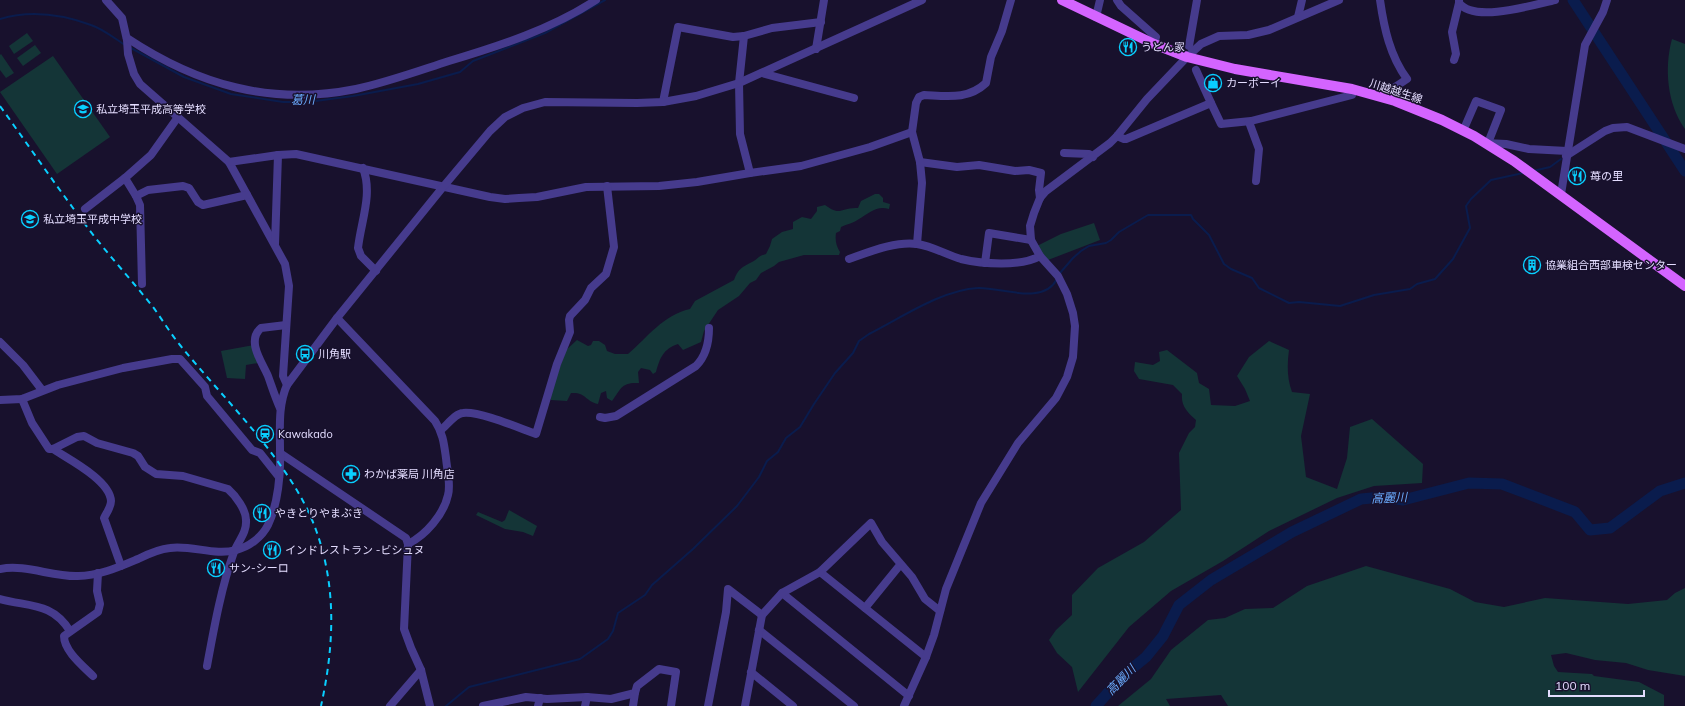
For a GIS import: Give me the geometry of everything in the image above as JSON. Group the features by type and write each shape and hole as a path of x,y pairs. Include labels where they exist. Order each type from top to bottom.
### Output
{"main road":[{"name":"川越越生線","path":"1062,0 1154,44 1187,57 1235,69 1352,89 1387,99 1428,114 1486,143 1514,161 1685,286"}],"street":[{"path":"106,0 122,18 130,63 140,84 229,162 285,264 288,286 283,376 287,385"},
{"path":"127,42 207,80 230,87 283,95 330,93 381,82 496,46 547,26 578,11 596,0"},
{"path":"816,49 824,0"},
{"path":"0,569 24,569 64,576 85,576 122,566 154,552 169,548 183,547 216,551 235,551 259,538 268,525 277,493 280,452 280,408 282,394 287,385 337,318 443,187 497,124 515,112 523,108 545,102 663,102 696,96 739,83 922,0"},
{"path":"917,244 922,183 920,162 912,132 916,103 919,97 924,95 957,97 976,91 986,83 991,57 1002,31 1011,0"},
{"path":"1096,17 1100,0"},
{"path":"1117,0 1126,11 1156,37 1154,44"},
{"path":"1189,46 1197,0"},
{"path":"1298,17 1302,0"},
{"path":"904,706 926,657 934,635 946,589 981,503 1018,443 1056,398 1067,377 1073,357 1075,326 1073,313 1067,294 1058,276 1034,248 1031,240 1030,226 1040,198 1046,191 1093,157 1117,136 1147,98 1187,57 1208,40 1219,36 1248,35 1270,30 1339,0"},
{"path":"1380,0 1386,35 1402,72 1407,79 1390,91 1387,99"},
{"path":"1459,2 1466,10 1471,12 1505,11 1555,0"},
{"path":"1561,194 1583,54 1589,36 1599,21 1607,0"},
{"path":"1454,60 1456,54 1452,32 1459,2"},
{"path":"663,102 678,27 732,37 744,36 772,28 821,22"},
{"path":"744,36 739,83 740,134 750,173"},
{"path":"1196,70 1221,124 1249,122 1352,95 1352,89"},
{"path":"762,73 854,98"},
{"path":"1463,131 1476,101 1501,110 1486,143 1506,144 1529,149 1567,154 1605,131 1613,128 1627,127 1683,148"},
{"path":"1117,136 1124,140 1211,103"},
{"path":"85,209 125,178 151,154 178,117"},
{"path":"1249,122 1259,149 1256,181"},
{"path":"229,162 296,154 443,187 505,199 537,197 586,187 659,186 697,182 801,166 870,147 912,132"},
{"path":"1064,153 1089,154 1093,157"},
{"path":"275,244 278,155"},
{"path":"920,162 957,167 979,165 1015,171 1029,170 1041,173 1039,190 1040,198"},
{"path":"363,168 368,190 358,248 361,256 376,271"},
{"path":"125,178 140,205 142,284"},
{"path":"136,196 148,190 183,186 189,188 198,202 203,205 247,195"},
{"path":"441,430 463,412 483,416 536,434 557,364 570,332 570,316 584,300 591,288 606,274 614,247 607,186"},
{"path":"985,263 990,233 1031,240"},
{"path":"848,259 878,248 917,244 961,259 985,263 1028,261 1040,256"},
{"path":"337,318 435,420 441,430 447,467 448,495 438,518 415,541 408,544"},
{"path":"280,408 268,376 256,352 255,342 258,330 261,328 286,325"},
{"path":"600,417 606,418 616,416 696,366 702,360 709,339 710,328"},
{"path":"0,342 23,365 42,390"},
{"path":"0,400 22,399 42,390 123,368 172,359 180,359 205,387 207,396 252,450 260,453 279,477"},
{"path":"22,399 32,423 49,449 53,449 97,479 108,491 111,500 110,507 104,518 122,566"},
{"path":"53,449 77,437 84,436 97,444 133,453 138,456 145,467 156,474 183,476 228,489 238,500 246,519 245,531 235,551 217,615 207,666"},
{"path":"280,452 406,538 408,544 404,629 421,670 430,706"},
{"path":"745,706 762,615 782,593 820,572 871,523 882,542 912,577 925,599 940,611"},
{"path":"865,608 900,564"},
{"path":"820,572 926,657"},
{"path":"93,676 76,658 64,641 64,636 94,615 100,609 97,591 98,573"},
{"path":"708,706 726,612 728,589 762,615"},
{"path":"782,593 909,696"},
{"path":"0,599 51,611 61,619 70,631"},
{"path":"759,630 854,706"},
{"path":"634,706 637,686 659,669 676,672 671,706"},
{"path":"390,706 421,670"},
{"path":"751,672 793,706"},
{"path":"483,706 526,697 539,702 547,699 587,697 610,702 636,693"},
{"path":"585,706 587,697"}],"green space":[{"path":"27,33 33,41 14,54 9,46"},
{"path":"1672,39 1685,44 1685,129 1674,108 1669,86 1668,62"},
{"path":"35,45 41,53 23,66 17,58"},
{"path":"1,54 14,73 6,78 0,70"},
{"path":"53,56 110,137 57,174 0,92"},
{"path":"875,194 879,194 883,198 883,202 890,204 889,209 877,209 855,222 841,227 840,231 836,233 836,241 840,252 839,255 804,255 779,262 761,273 756,280 750,283 739,296 718,310 704,331 701,342 683,350 678,344 673,346 666,351 661,358 656,372 653,374 650,370 641,368 638,372 639,383 628,384 622,387 612,401 607,398 606,391 601,393 598,404 590,401 583,395 576,393 571,393 567,401 551,400 550,395 566,350 577,340 588,346 591,345 593,341 599,341 605,345 607,351 615,354 628,354 664,321 680,312 690,309 695,301 734,280 737,273 741,269 766,254 772,239 782,232 793,229 793,222 802,217 811,219 817,211 817,207 825,205 830,209 838,211 858,208 861,201"},
{"path":"1094,223 1100,240 1048,260 1037,246 1061,234"},
{"path":"1269,341 1289,350 1288,371 1292,392 1310,394 1301,436 1306,477 1337,489 1347,458 1350,427 1372,419 1423,464 1422,483 1374,486 1337,498 1269,531 1223,561 1171,591 1129,627 1078,692 1072,667 1057,653 1049,640 1056,630 1072,615 1072,595 1098,568 1144,542 1181,510 1179,453 1189,433 1195,427 1196,420 1185,408 1182,402 1182,394 1173,385 1139,379 1134,371 1135,362 1153,365 1160,361 1159,352 1167,350 1197,373 1199,383 1209,389 1211,405 1235,406 1250,401 1237,376 1249,357"},
{"path":"254,345 258,363 246,365 245,379 227,378 221,351"},
{"path":"509,510 537,526 533,536 523,532 505,529 476,515 478,512 502,522 505,520"},
{"path":"1366,566 1450,589 1475,602 1504,607 1545,598 1628,604 1667,600 1675,593 1685,588 1685,676 1648,670 1626,663 1595,660 1566,653 1551,655 1554,666 1558,672 1592,674 1594,676 1639,682 1664,695 1664,706 1228,706 1221,695 1166,699 1170,706 1118,706 1151,679 1171,650 1208,620 1225,618 1245,609 1273,608 1307,586"}],"waterway":[{"name":"葛川","path":"131,48 184,77 231,94 283,102 308,102 353,96 418,84 460,72 473,61 545,33 605,0"},
{"path":"1573,0 1685,171"},
{"name":"葛川","path":"0,19 11,16 34,14 46,14 68,18 80,21 104,31 125,45"},
{"path":"1533,171 1550,167 1561,159"},
{"path":"1060,273 1081,251 1089,246 1106,243 1119,232 1148,215 1191,215 1209,235 1224,264 1231,269 1252,278 1259,288 1289,303 1299,302 1340,306 1374,295 1410,289 1417,284 1435,279 1453,259 1470,228 1466,206 1471,199 1491,180 1523,173"},
{"path":"446,706 469,687 580,659 608,639 613,631 618,613 645,595 652,585 693,549 737,506 759,477 767,461 778,452 786,438 800,427 835,373 853,353 859,341 869,334 936,299 950,294 978,288 1021,293 1042,292 1051,287 1057,279"},
{"name":"高麗川","path":"1096,706 1124,675 1146,657 1163,636 1179,605 1211,580 1292,532 1361,499 1382,497 1403,500 1469,483 1502,484 1575,512 1590,530 1610,528 1660,491 1685,483"}],"railway":[{"path":"0,106 94,236 153,307 180,345 256,433 291,481 305,505 316,530 323,552 330,596 331,640 329,662 321,706"}],"place":[{"name":"うどん家","path":"1128,47"},
{"name":"カーボーイ","path":"1213,83"},
{"name":"私立埼玉平成高等学校","path":"83,109"},
{"name":"苺の里","path":"1577,176"},
{"name":"私立埼玉平成中学校","path":"30,219"},
{"name":"協業組合西部車検センター","path":"1532,265"},
{"name":"川角駅","path":"305,354"},
{"name":"Kawakado","path":"265,434"},
{"name":"わかば薬局 川角店","path":"351,474"},
{"name":"やきとりやまぶき","path":"262,513"},
{"name":"インドレストラン -ビシュヌ","path":"272,550"},
{"name":"サン-シーロ","path":"216,568"}]}
